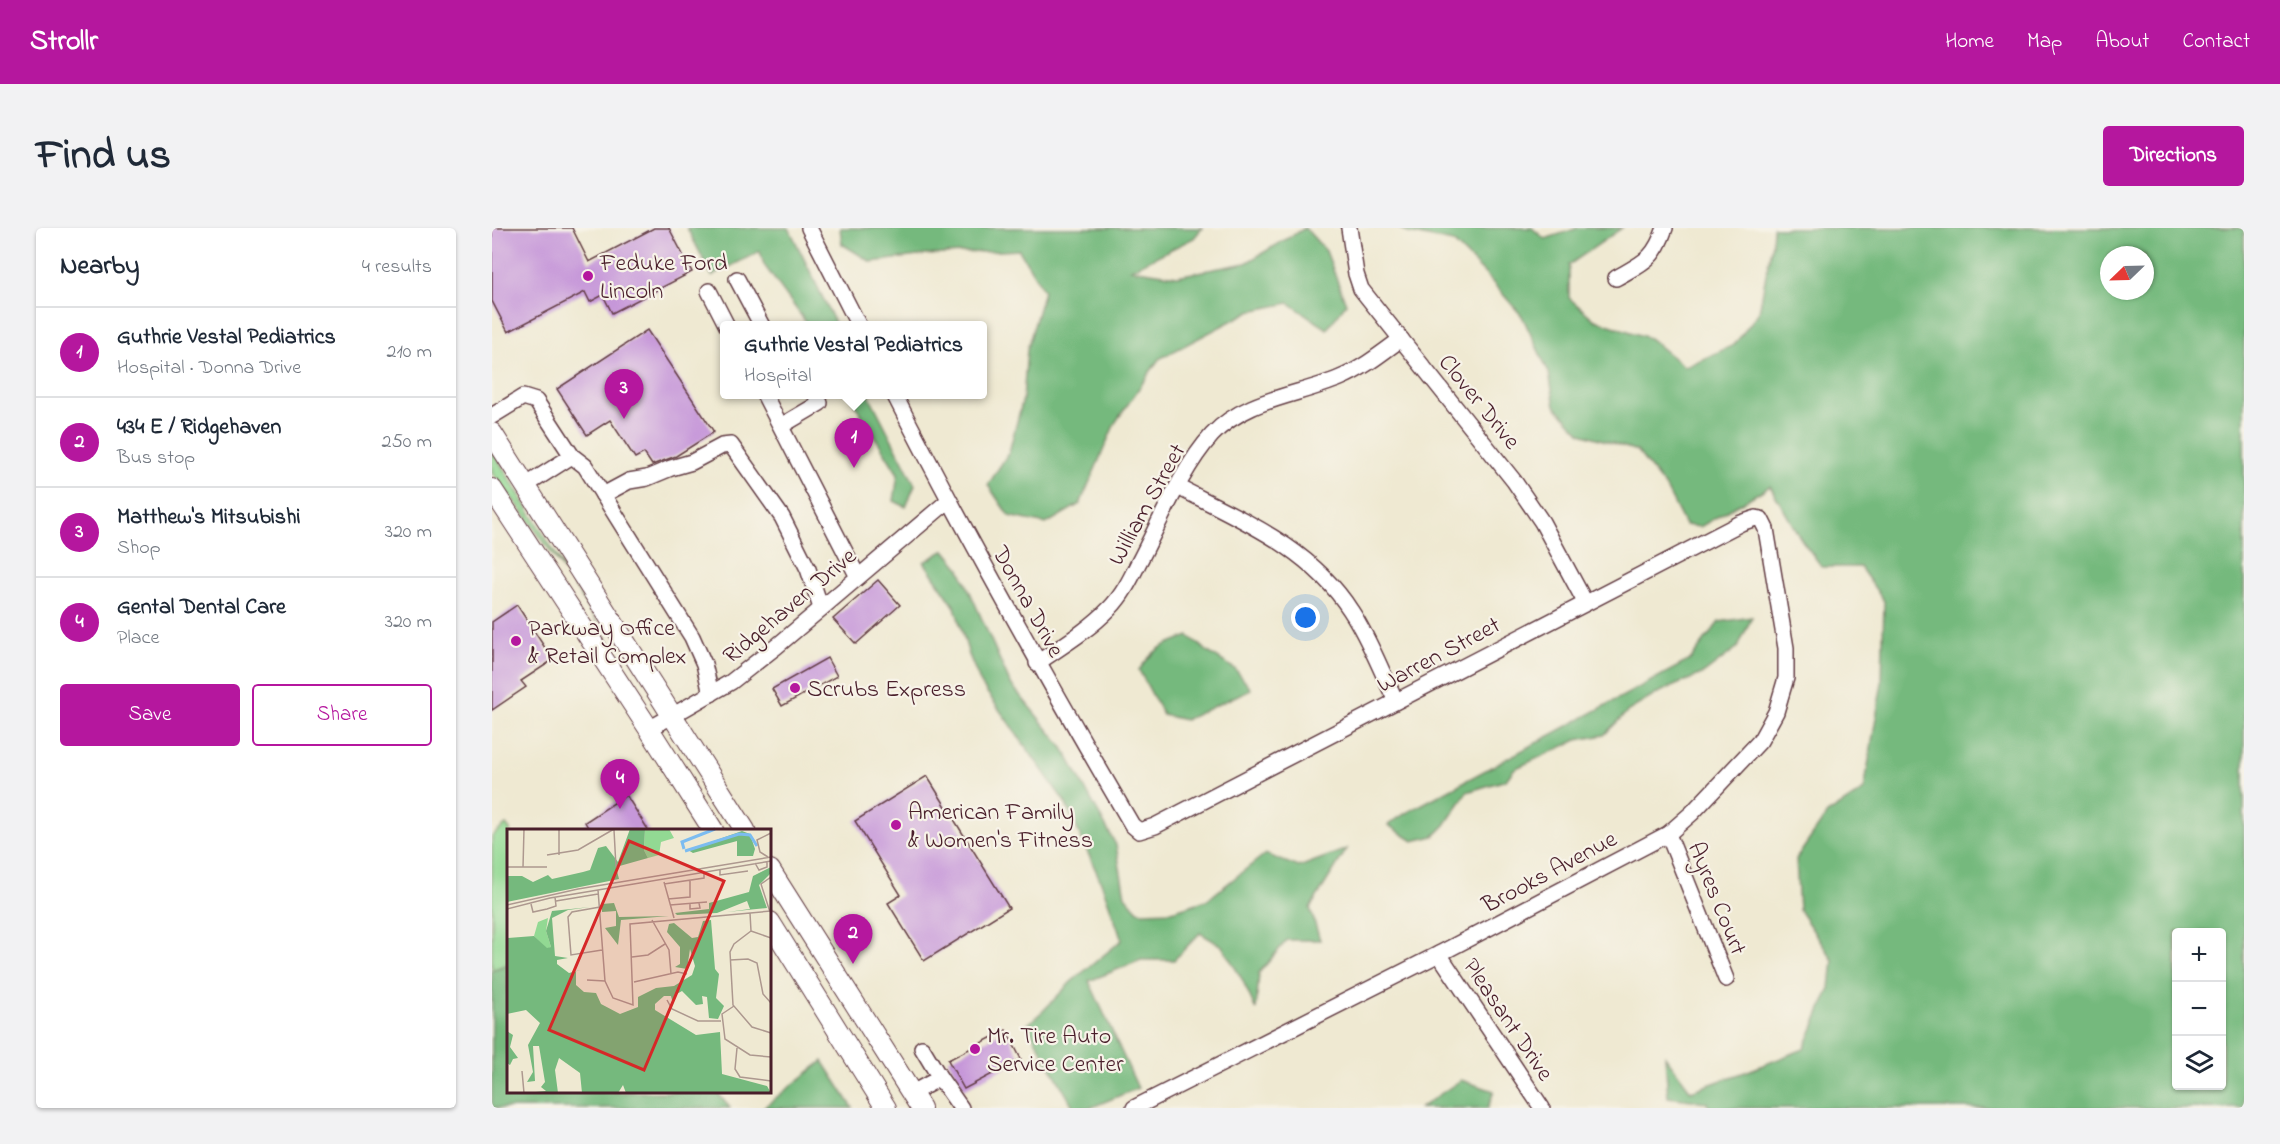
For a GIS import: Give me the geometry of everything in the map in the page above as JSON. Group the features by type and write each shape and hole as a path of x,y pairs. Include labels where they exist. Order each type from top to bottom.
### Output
{"main road":[{"path":"492,433 744,829"},
{"path":"492,489 712,829"},
{"path":"771,872 917,1101"},
{"path":"771,924 886,1108"}],"street":[{"path":"809,228 856,321"},
{"name":"Clover Drive","path":"1349,228 1356,274 1361,289 1514,481 1542,522 1585,602"},
{"path":"1616,278 1650,259 1659,246 1665,228"},
{"path":"737,279 759,321"},
{"path":"709,291 724,321"},
{"name":"William Street","path":"1037,663 1089,628 1111,607 1125,588 1189,466 1212,435 1236,415 1271,400 1339,379 1360,368 1401,339"},
{"path":"492,416 523,397 536,401 572,456 585,466 692,637 704,664 711,694"},
{"path":"767,399 858,577"},
{"path":"781,426 820,403 818,399"},
{"name":"Donna Drive","path":"897,399 948,501 1037,663 1131,825"},
{"path":"603,495 629,481 647,478 692,462 722,446 731,445 782,517 808,569 821,608"},
{"path":"525,486 572,456"},
{"path":"1178,488 1291,548 1324,577 1351,611 1396,701"},
{"name":"Ridgehaven Drive","path":"649,729 740,675 948,501"},
{"name":"Warren Street","path":"1131,825 1139,831 1155,826 1740,523 1756,518 1761,519 1764,525"},
{"name":"Brooks Avenue","path":"1134,1108 1439,954 1668,834 1692,813 1760,741 1776,712 1786,678 1786,648 1764,525"},
{"name":"Ayres Court","path":"1668,834 1725,979"},
{"name":"Pleasant Drive","path":"1439,954 1542,1108"},
{"path":"922,1048 960,1108"},
{"path":"917,1101 940,1078"}],"green space":[{"path":"687,228 789,228 834,321 805,321 764,265 760,251 712,276"},
{"path":"840,228 1202,228 1194,238 1131,269 1177,276 1246,263 1305,228 1326,251 1346,304 1327,329 1289,303 1250,311 1159,359 1115,423 1080,504 1046,524 1009,516 988,485 1009,452 1023,399 1027,350 1044,291 1019,250 926,255 871,262 842,244"},
{"path":"1399,228 1532,228 1545,239 1578,228 1622,228 1569,265 1569,298 1595,320 1649,338 1685,367 1734,345 1759,312 1773,228 2244,228 2244,1108 1710,1108 1706,1102 1668,1097 1665,1056 1691,1091 1804,1049 1830,988 1833,960 1799,910 1796,859 1827,814 1864,790 1882,682 1884,601 1860,567 1822,567 1801,539 1770,486 1700,527 1685,525 1666,488 1637,451 1581,433 1555,406 1549,373 1522,316 1453,242 1408,233"},
{"path":"851,399 871,399 915,485 906,507 894,501 898,474"},
{"path":"492,450 642,696 570,579 520,508 492,473"},
{"path":"945,550 959,567 1010,683 1063,748 1116,845 1125,896 1138,911 1172,911 1207,900 1265,854 1299,867 1347,849 1310,908 1320,940 1287,940 1259,973 1256,1010 1242,979 1222,946 1200,933 1174,960 1141,960 1089,981 1138,1088 1090,1108 1074,1108 1027,1025 1071,982 1122,940 1101,882 1065,802 981,684 969,655 955,607 924,562"},
{"path":"1752,617 1738,647 1704,673 1660,692 1628,711 1604,735 1577,740 1514,769 1506,780 1467,792 1445,825 1434,836 1413,841 1388,825 1406,813 1690,660 1719,622"},
{"path":"1189,636 1208,652 1235,669 1251,689 1185,720 1163,715 1139,670 1161,648"},
{"path":"506,825 509,829 507,829 507,964 492,970 492,836"},
{"path":"507,964 507,1093 718,1093 730,1108 492,1108 492,970"},
{"path":"823,1061 853,1108 763,1108"},
{"path":"1461,1080 1494,1091 1488,1108 1420,1108"}],"building":[{"name":"Feduke Ford Lincoln","path":"492,228 572,228 589,262 654,228 669,228 692,272 612,313 603,295 590,302 585,292 508,332 492,301"},
{"path":"647,330 714,432 676,456 652,465 644,453 635,458 610,420 587,435 557,389"},
{"path":"878,580 900,605 856,644 833,619"},
{"name":"Parkway Office & Retail Complex","path":"517,605 553,660 521,681 526,687 492,710 492,622"},
{"path":"827,658 837,676 782,706 772,689"},
{"path":"927,776 1009,908 924,961 888,903 901,895 855,821"},
{"path":"626,795 648,829 589,829 585,822"},
{"path":"1006,1030 1021,1059 964,1089 948,1060"}],"place":[{"name":"Feduke Ford Lincoln","path":"588,276"},
{"name":"Matthew's Mitsubishi","path":"624,419"},
{"name":"Guthrie Vestal Pediatrics","path":"854,468"},
{"name":"Parkway Office & Retail Complex","path":"516,641"},
{"name":"Scrubs Express","path":"795,688"},
{"name":"Gental Dental Care","path":"620,809"},
{"name":"American Family & Women's Fitness","path":"896,825"},
{"name":"434 E / Ridgehaven","path":"853,964"},
{"name":"Mr. Tire Auto Service Center","path":"975,1049"}]}
